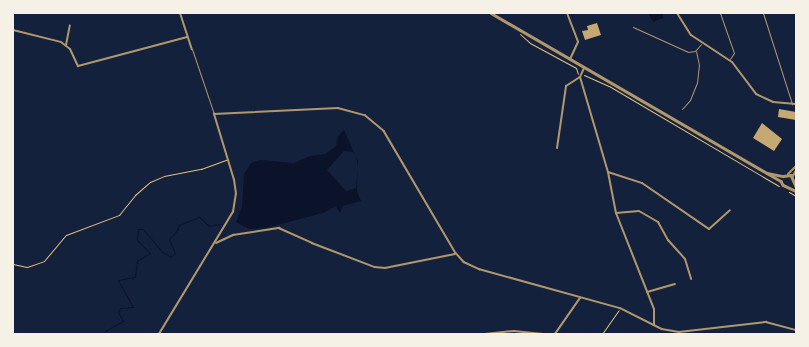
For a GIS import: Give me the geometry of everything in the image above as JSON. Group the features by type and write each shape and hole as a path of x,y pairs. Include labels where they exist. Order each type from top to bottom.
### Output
{"street":[{"path":"180,13 192,48"},
{"path":"492,13 570,60 781,181 783,185 789,186 796,191"},
{"path":"566,13 578,42 570,60"},
{"path":"677,13 684,27 701,44 730,60 756,94 773,102 796,104"},
{"path":"66,46 70,25"},
{"path":"13,30 50,38 66,46 76,65 80,66 187,37"},
{"path":"557,148 566,86 581,76 584,68"},
{"path":"581,76 608,172 616,213 654,309 654,325"},
{"path":"159,334 216,243 234,206 236,187 214,114 338,108 365,114 375,120 392,141 456,254 464,262 479,270 620,308 654,325 679,332 766,322 796,330"},
{"path":"767,173 783,176 788,174 796,166"},
{"path":"792,178 796,170"},
{"path":"608,172 642,183 709,230 730,210"},
{"path":"788,174 796,186"},
{"path":"781,181 783,176"},
{"path":"789,186 793,182"},
{"path":"616,213 639,211 658,222 668,240 685,259 691,279"},
{"path":"216,243 233,235 276,229 287,230 307,241 375,267 385,268 456,254"},
{"path":"647,292 675,284"},
{"path":"555,334 580,298"},
{"path":"486,334 514,331 543,334"}],"lane":[{"path":"720,13 734,53 730,60"},
{"path":"763,13 792,104"},
{"path":"633,28 681,50 695,51"},
{"path":"695,51 701,44"},
{"path":"192,48 214,114"},
{"path":"682,110 690,100 697,83 699,65 695,51"}],"path":[{"path":"520,33 530,43 576,68 578,74"},
{"path":"581,76 587,75 609,86 779,186"},
{"path":"13,264 27,267 44,261 66,235 119,215 135,194 150,182 164,176 201,169 228,159"},
{"path":"785,190 796,196"},
{"path":"602,334 620,308"}],"water":[{"path":"648,13 663,13 663,18 653,22"},
{"path":"344,130 355,155 353,152 344,151 327,170 346,191 356,188 358,169 357,191 361,201 343,206 340,213 336,206 323,213 266,228 249,229 236,222 242,207 244,174 251,163 260,160 294,163 310,156 325,154 336,146 338,136"}],"building":[{"path":"597,23 601,35 585,40 582,31 588,30 587,26"},
{"path":"779,109 796,112 796,120 778,117"},
{"path":"762,123 782,139 774,151 753,138"}],"waterway":[{"path":"105,334 105,331 123,321 118,312 120,308 133,307 118,280 135,277 137,261 150,253 137,240 138,229 143,229 162,252 171,257 175,253 169,239 177,230 179,225 199,217 209,226 220,224"}]}
